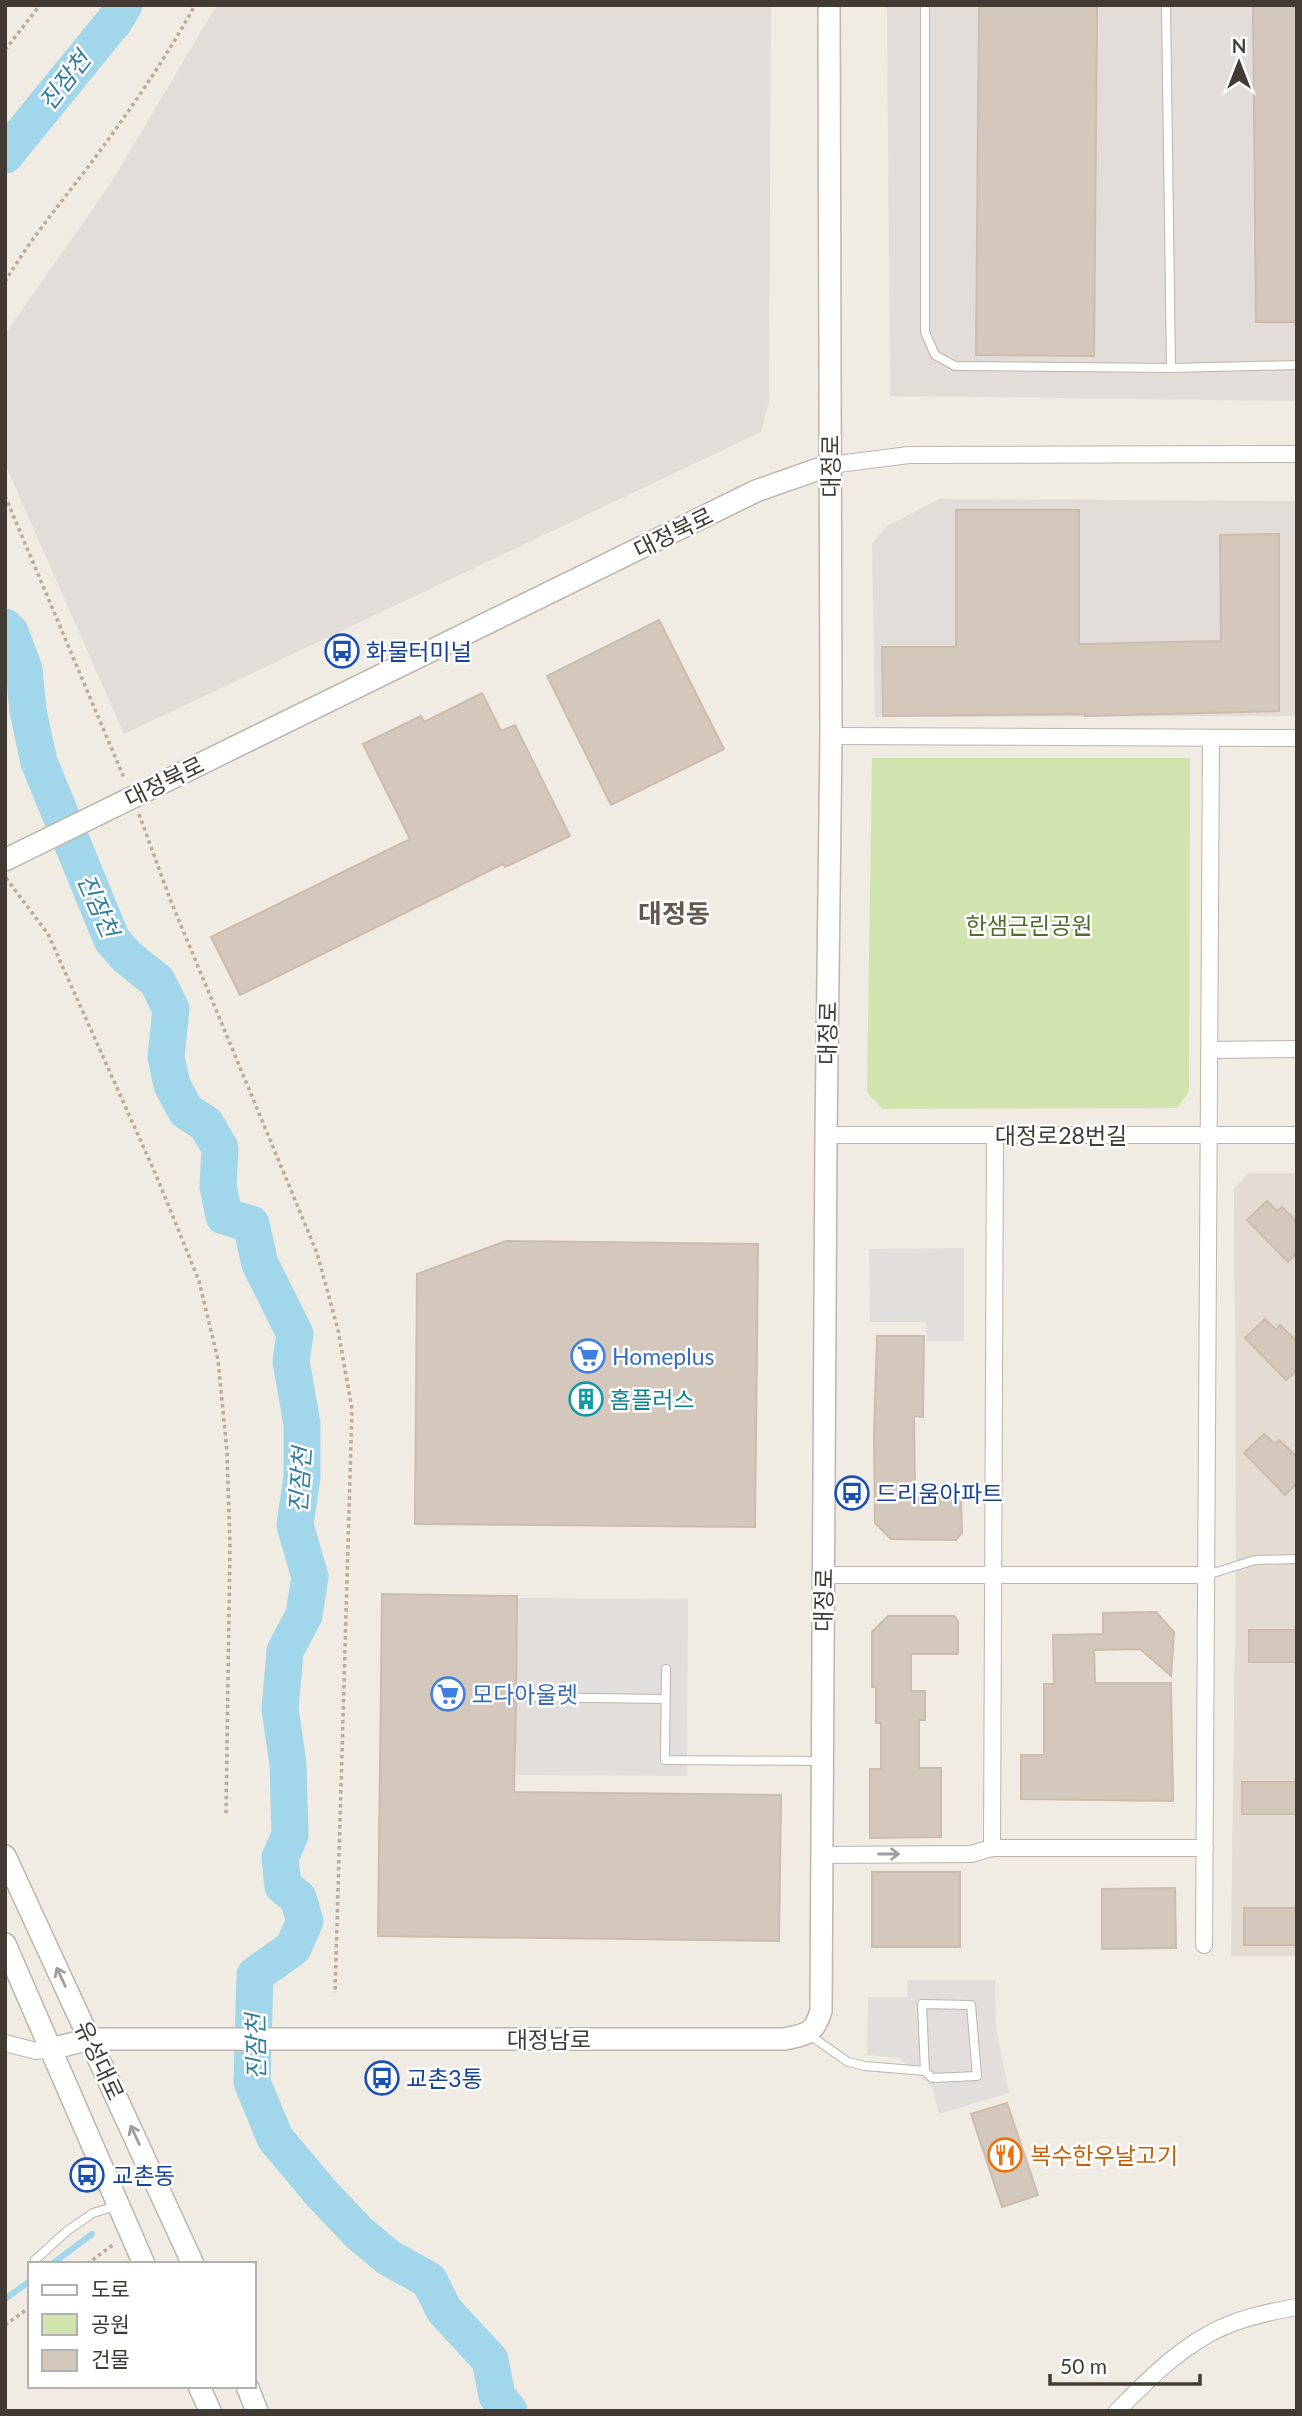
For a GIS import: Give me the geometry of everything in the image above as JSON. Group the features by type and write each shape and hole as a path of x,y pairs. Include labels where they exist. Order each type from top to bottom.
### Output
{"street":[{"name":"대정로","path":"808,2034 817,2023 821,2011 825,1135 831,736 829,5"},
{"name":"대정북로","path":"7,864 132,797 756,491 830,465 909,455 1297,454"},
{"path":"831,736 1297,738"},
{"path":"1204,1945 1211,738"},
{"path":"1209,1050 1297,1049"},
{"name":"대정로28번길","path":"825,1135 1297,1135"},
{"path":"992,1848 995,1135"},
{"path":"823,1575 1207,1575"},
{"path":"821,1855 971,1854 992,1848 1205,1848"},
{"name":"유성대로","path":"5,1856 192,2262"},
{"name":"유성대로","path":"5,1944 143,2262"},
{"name":"대정남로","path":"90,2039 785,2039 808,2034"},
{"path":"5,2043 36,2051 90,2039"},
{"path":"1117,2411 1173,2359 1209,2333 1268,2312 1297,2307"},
{"path":"200,2388 210,2411"},
{"path":"248,2388 257,2411"}],"lane":[{"path":"925,5 925,332 935,355 955,366 1171,368 1297,365"},
{"path":"1166,5 1171,368"},
{"path":"1207,1575 1255,1560 1297,1559"},
{"path":"666,1670 665,1760 821,1761"},
{"path":"519,1697 665,1699"},
{"path":"808,2034 848,2062 864,2066 925,2071 932,2078 977,2076 971,2004 922,2004 925,2071"},
{"path":"35,2260 67,2231 93,2213 119,2206"}],"path":[{"path":"5,50 40,5"},
{"path":"5,282 36,234 99,151 195,5"},
{"path":"5,496 132,797 170,899 317,1253 338,1330 352,1409 335,1993"},
{"path":"7,864 48,934 156,1175 199,1281 218,1360 227,1452 230,1545 226,1815"},
{"path":"90,2262 132,2235"},
{"path":"5,2325 28,2308"}],"shaded area":[{"path":"217,5 771,5 769,401 761,432 124,734 5,464 5,334 109,186"},
{"path":"887,5 1297,5 1297,401 890,396"},
{"path":"939,499 1297,501 1297,716 875,717 872,544 887,526"},
{"path":"1249,1173 1297,1173 1297,1956 1231,1956 1236,1547 1234,1189"},
{"path":"964,1248 964,1341 927,1341 926,1322 870,1322 869,1249"},
{"path":"516,1598 688,1599 687,1776 516,1775"},
{"path":"907,1980 995,1980 996,2027 1009,2093 939,2114 932,2087 899,2058 867,2055 868,1997 907,1997"}],"green space":[{"name":"한샘근린공원","path":"872,758 1190,758 1189,1091 1177,1108 882,1109 867,1092"}],"building":[{"path":"979,5 1097,5 1094,356 976,355"},
{"path":"1253,5 1297,5 1297,322 1256,322"},
{"path":"956,510 1079,510 1079,644 1221,641 1220,535 1279,534 1279,711 1085,716 883,716 882,647 956,647"},
{"path":"659,620 724,749 611,805 547,676"},
{"path":"482,693 501,731 515,725 570,836 505,867 503,864 240,995 211,937 410,839 363,744 421,716 424,722"},
{"path":"1267,1201 1277,1211 1282,1207 1297,1222 1297,1253 1288,1262 1247,1220"},
{"name":"홈플러스","path":"506,1241 758,1244 755,1527 415,1524 417,1274"},
{"path":"1265,1319 1276,1330 1280,1325 1297,1342 1297,1370 1286,1380 1245,1338"},
{"path":"877,1336 924,1336 923,1417 914,1416 915,1498 961,1498 962,1533 956,1540 891,1539 875,1523"},
{"path":"1264,1434 1275,1444 1279,1440 1297,1457 1297,1483 1285,1495 1244,1453"},
{"name":"모다아울렛","path":"382,1594 517,1596 516,1691 513,1698 516,1703 514,1792 781,1795 779,1941 378,1936"},
{"path":"1156,1612 1174,1632 1171,1676 1140,1649 1094,1650 1095,1683 1171,1683 1173,1801 1021,1799 1021,1755 1044,1755 1044,1684 1054,1684 1053,1635 1103,1634 1103,1613"},
{"path":"888,1616 954,1616 958,1621 958,1654 911,1654 911,1691 925,1691 925,1720 919,1720 919,1768 941,1768 941,1837 870,1838 870,1769 881,1769 881,1723 876,1723 876,1687 872,1687 872,1632"},
{"path":"1249,1630 1297,1630 1297,1662 1249,1662"},
{"path":"1242,1782 1297,1782 1297,1814 1242,1814"},
{"path":"872,1872 960,1872 960,1947 872,1947"},
{"path":"1175,1888 1176,1948 1102,1949 1102,1889"},
{"path":"1244,1908 1297,1908 1297,1945 1244,1945"},
{"name":"복수한우날고기","path":"1007,2103 1038,2195 1002,2207 971,2114"}],"waterway":[{"name":"진잠천","path":"5,155 115,20 124,5"},
{"name":"진잠천","path":"5,627 10,632 24,669 28,711 39,762 112,940 127,957 157,981 171,1009 166,1057 172,1085 186,1111 206,1124 220,1148 218,1186 224,1216 251,1224 260,1264 295,1334 291,1361 302,1424 302,1477 295,1525 310,1577 304,1615 285,1651 280,1709 288,1764 290,1835 280,1858 283,1886 298,1898 305,1921 293,1948 255,1975 252,2082 275,2138 322,2194 359,2233 389,2258 429,2280 444,2310 490,2360 497,2396 509,2411"},
{"path":"55,2262 92,2234"},
{"path":"5,2299 28,2282"}],"place":[{"name":"화물터미널","path":"342,651"},
{"name":"Homeplus","path":"588,1356"},
{"name":"홈플러스","path":"586,1399"},
{"name":"드리움아파트","path":"852,1493"},
{"name":"모다아울렛","path":"448,1694"},
{"name":"교촌3통","path":"382,2078"},
{"name":"복수한우날고기","path":"1005,2155"},
{"name":"교촌동","path":"87,2175"}],"district":[{"name":"대정동","path":"674,913"}]}
